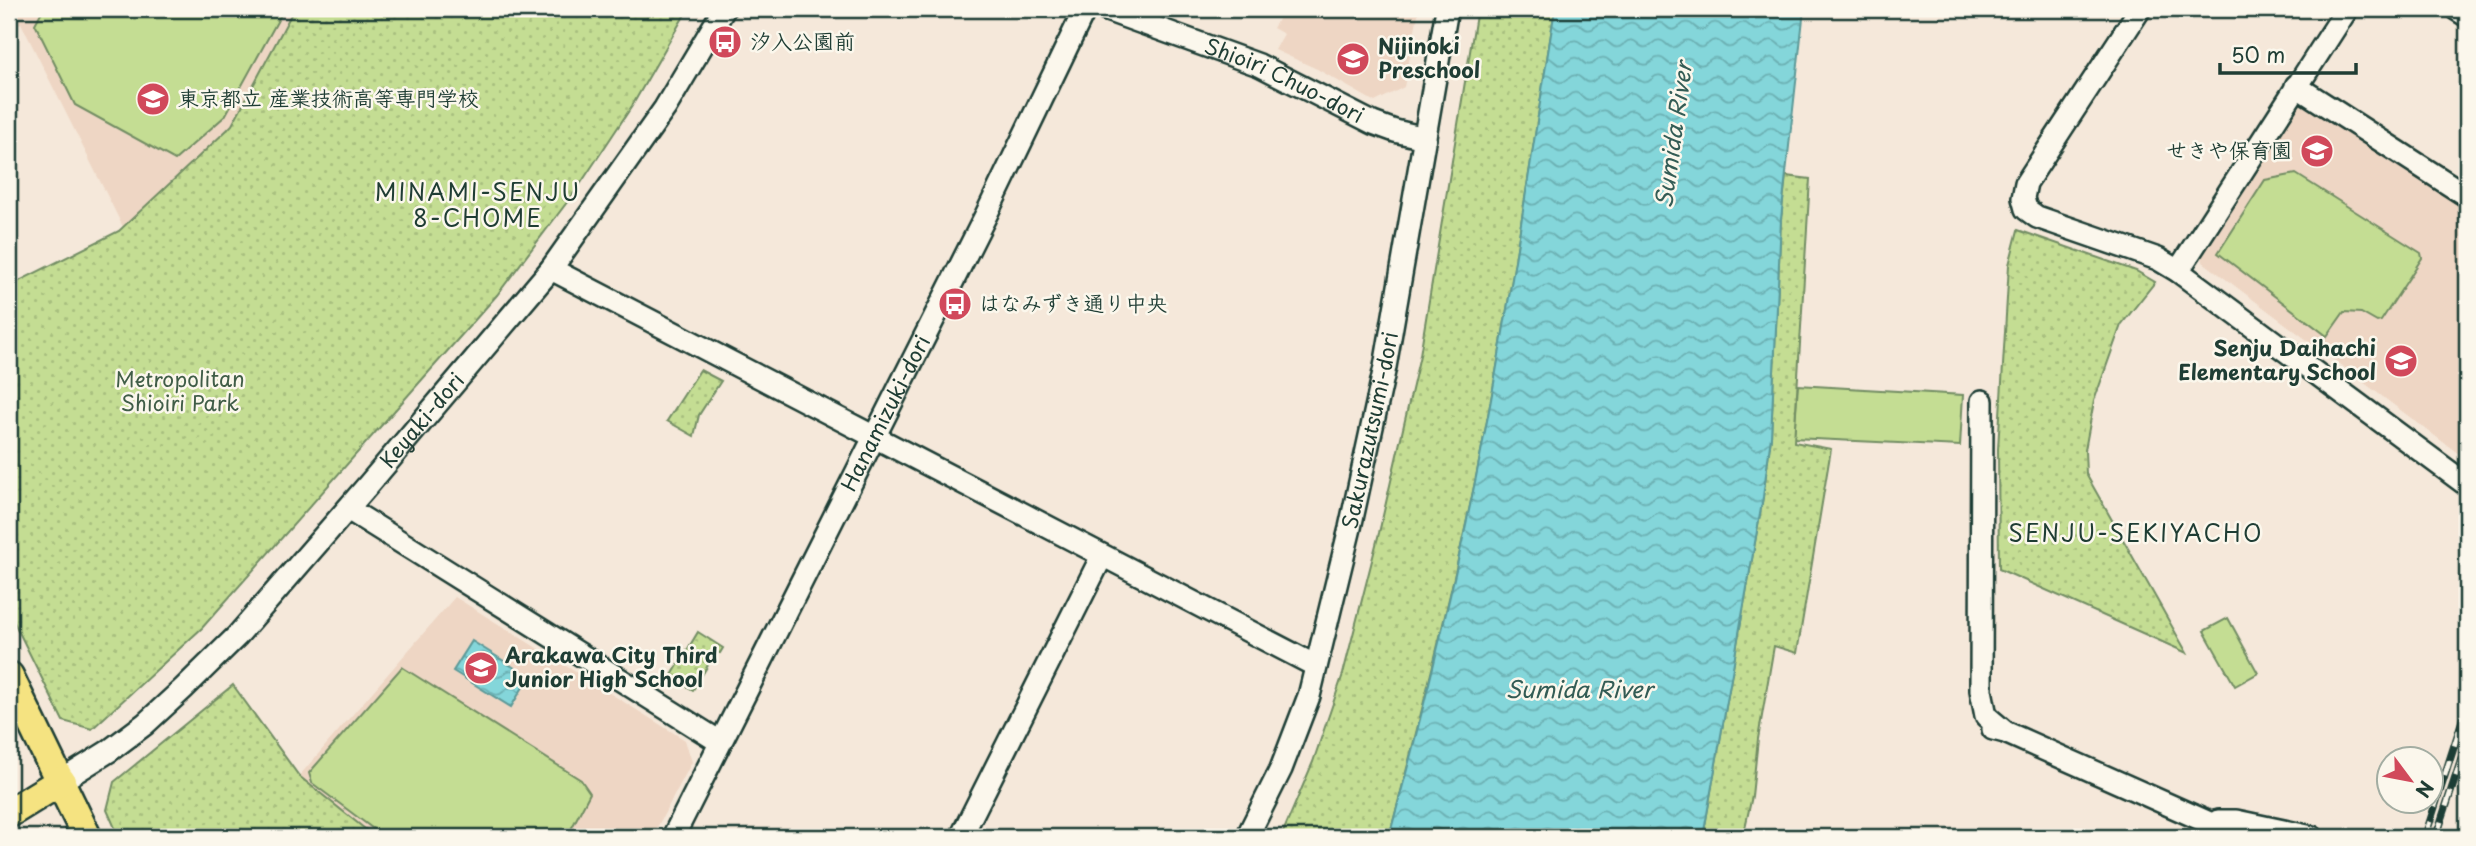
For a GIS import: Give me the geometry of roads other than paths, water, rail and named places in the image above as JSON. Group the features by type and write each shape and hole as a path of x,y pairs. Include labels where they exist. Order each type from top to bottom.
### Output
{"main road":[{"path":"9,676 87,837"},
{"path":"9,813 61,781"},
{"path":"61,781 93,837"}],"street":[{"name":"Keyaki-dori","path":"61,781 118,745 183,690 237,636 348,509 551,269 670,101 724,9"},
{"name":"Hanamizuki-dori","path":"673,837 987,213 1085,9"},
{"name":"Shioiri Chuo-dori","path":"1104,9 1259,65 1373,122 1426,138"},
{"name":"Sakurazutsumi-dori","path":"1247,837 1294,738 1309,696 1350,528 1385,367 1447,9"},
{"path":"2140,9 2026,183 2022,198 2026,209 2037,217 2158,258 2467,485"},
{"path":"2178,271 2347,9"},
{"path":"2456,9 2467,16"},
{"path":"2296,86 2464,186"},
{"path":"551,269 1316,666"},
{"path":"1982,401 1981,690 1986,716 2005,732"},
{"path":"348,509 720,742"},
{"path":"961,837 1102,556"},
{"path":"1979,725 2005,732 2241,837"},
{"path":"2205,821 2236,821 2312,837"}],"water":[{"name":"Sumida River","path":"1555,9 1804,9 1781,219 1771,437 1763,497 1703,837 1389,837 1436,655 1477,472 1509,299"},
{"path":"472,641 529,677 511,707 453,671"}],"railway":[{"path":"2425,837 2467,706"},
{"path":"2436,837 2467,742"}],"place":[{"name":"汐入公園前","path":"725,42"},
{"name":"Nijinoki Preschool","path":"1353,59"},
{"name":"東京都立 産業技術高等専門学校","path":"153,99"},
{"name":"せきや保育園","path":"2317,151"},
{"name":"はなみずき通り中央","path":"955,304"},
{"name":"Senju Daihachi Elementary School","path":"2401,361"},
{"name":"Arakawa City Third Junior High School","path":"481,668"}],"district":[{"name":"MINAMI-SENJU 8-CHOME","path":"478,206"},
{"name":"SENJU-SEKIYACHO","path":"2136,534"}],"park label":[{"name":"Metropolitan Shioiri Park","path":"180,392"}]}
